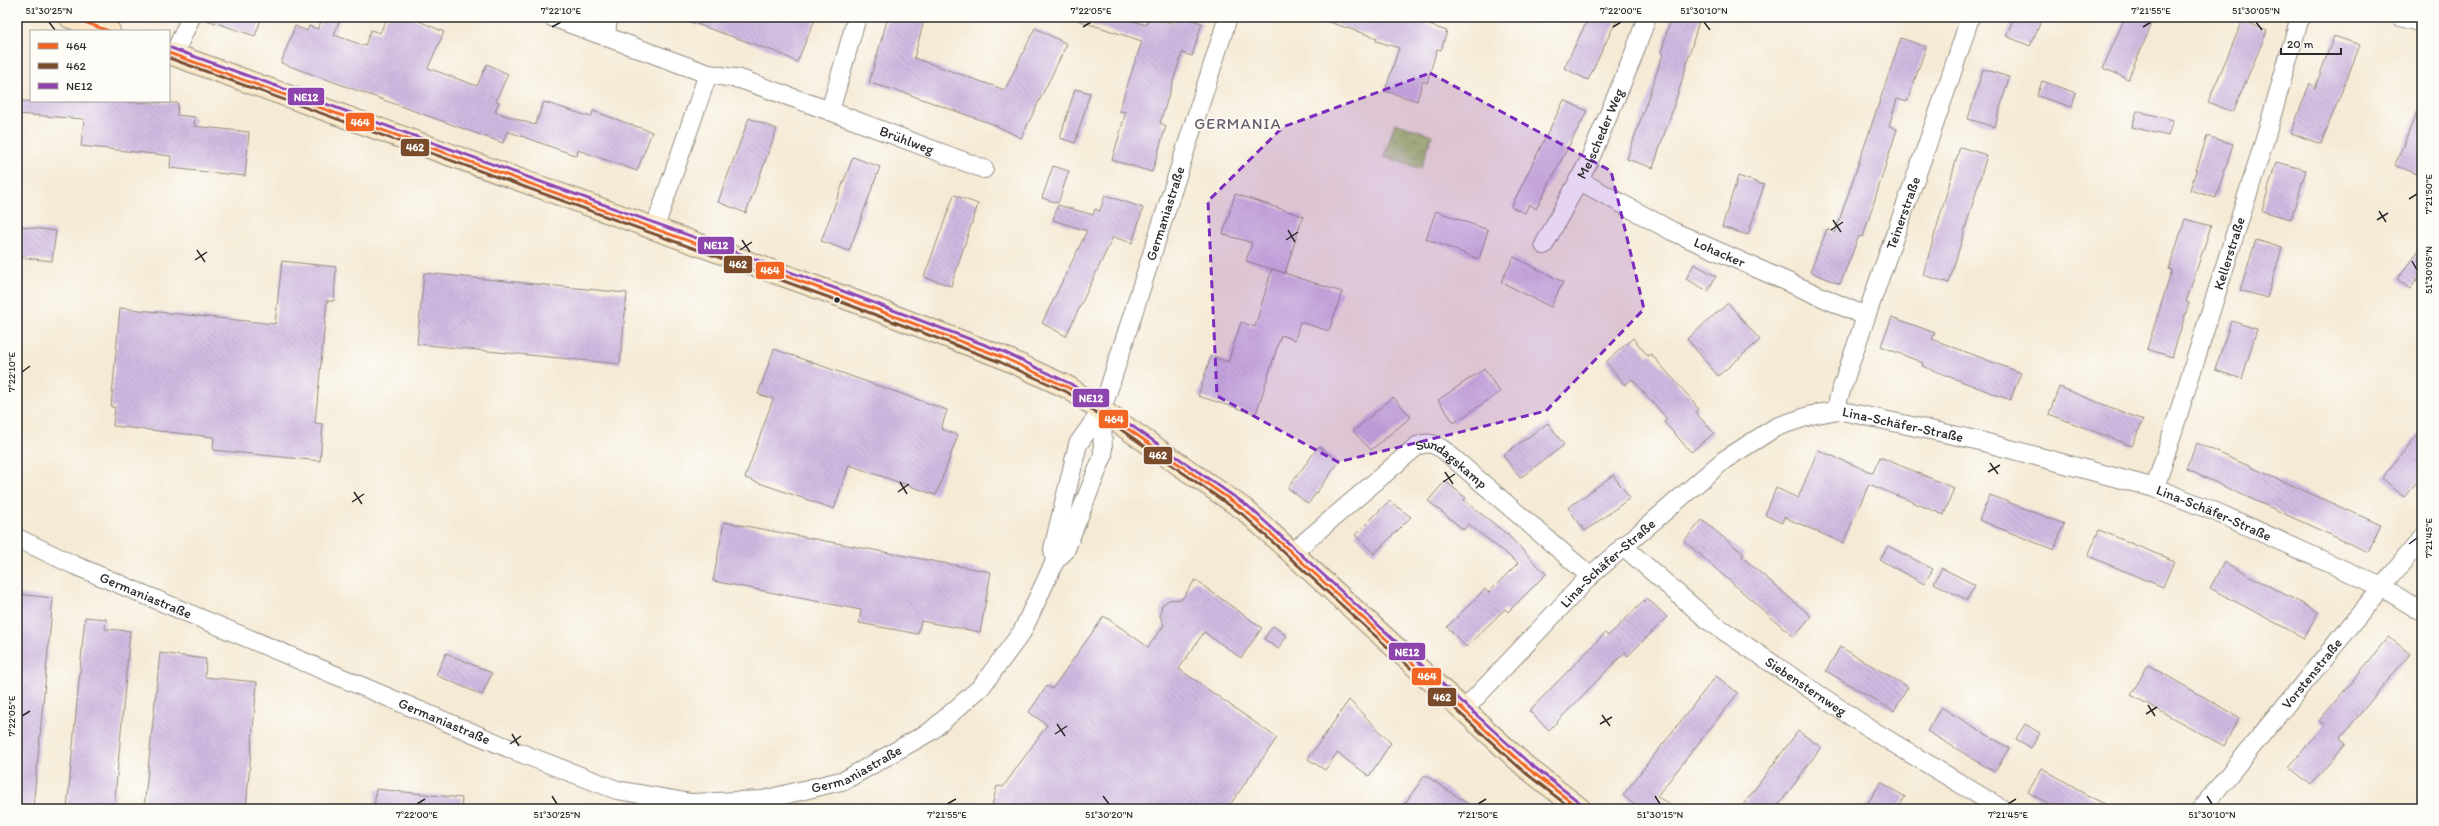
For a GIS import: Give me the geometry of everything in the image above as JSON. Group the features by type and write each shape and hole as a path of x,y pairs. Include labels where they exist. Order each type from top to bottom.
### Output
{"street":[{"path":"70,17 106,30"},
{"path":"191,17 172,54 655,227 1002,357 1068,388 1245,510 1293,552 1463,711 1526,767 1580,809"},
{"name":"Brühlweg","path":"552,17 708,74 740,79 984,169"},
{"path":"606,36 608,17"},
{"path":"830,111 857,17"},
{"name":"Germaniastraße","path":"1055,561 1053,549 1078,444 1102,410 1228,17"},
{"name":"Melscheder Weg","path":"1544,245 1589,161 1620,88 1647,17"},
{"name":"Teinerstraße","path":"1838,410 1838,400 1865,316 1970,17"},
{"name":"Kellerstraße","path":"2155,488 2263,146 2300,17"},
{"path":"2400,17 2422,23"},
{"path":"655,227 708,74"},
{"name":"Lohacker","path":"1578,180 1672,231 1865,316"},
{"name":"Germaniastraße","path":"17,538 74,565 518,752 617,790 691,803 763,800 845,780 931,730 981,687 1022,632 1055,561 1065,551 1103,456 1102,410"},
{"name":"Lina-Schäfer-Straße","path":"1463,711 1590,576 1724,460 1776,427 1812,415 1838,410 1976,440 2155,488 2216,512 2382,587 2422,612"},
{"name":"Sundagskamp","path":"1293,552 1417,446 1425,442 1436,444 1445,451 1590,576"},
{"name":"Vorstenstraße","path":"2201,809 2422,538"},
{"name":"Siebensternweg","path":"1623,546 1709,621 1870,729 2002,809"}],"highlighted area":[{"path":"1430,73 1611,171 1644,309 1546,411 1338,462 1217,396 1208,201 1283,127"}],"green space":[{"path":"1395,123 1432,135 1421,169 1384,157"}],"building":[{"path":"207,17 262,17 255,36 207,20"},
{"path":"323,17 341,17 334,35 365,46 371,30 380,33 387,17 410,17 444,32 428,68 477,86 487,64 508,74 496,101 499,102 495,112 535,125 544,102 591,117 593,111 652,132 637,171 578,150 577,156 507,131 503,143 281,63 295,26 307,31 309,26 318,29"},
{"path":"683,17 816,17 797,62 779,53 682,19"},
{"path":"888,17 925,17 914,58 1005,90 1035,28 1067,44 1021,138 995,125 902,92 869,83"},
{"path":"1077,17 1120,17 1146,25 1148,17 1172,23 1173,17 1182,17 1202,23 1192,56 1182,53 1160,123 1166,126 1152,172 1112,160 1126,112 1119,111 1142,41 1077,20"},
{"path":"1323,17 1405,17 1447,31 1441,50 1437,49 1427,83 1423,81 1417,101 1385,91 1399,48 1376,41 1377,38 1323,20"},
{"path":"1589,17 1618,17 1588,80 1564,68"},
{"path":"1671,17 1700,17 1681,84 1653,168 1627,159 1663,54 1661,53"},
{"path":"2014,17 2043,17 2030,46 2006,36"},
{"path":"2125,17 2155,17 2128,79 2103,68"},
{"path":"2243,20 2267,31 2233,112 2208,102"},
{"path":"2334,36 2360,45 2321,144 2291,133 2310,83 2315,88"},
{"path":"1901,38 1926,47 1907,102 1897,99 1889,126 1897,129 1863,237 1859,236 1840,284 1810,272 1827,229 1835,233"},
{"path":"1983,69 2009,77 1995,127 1968,119"},
{"path":"2042,81 2076,93 2072,107 2037,96"},
{"path":"1075,89 1090,93 1075,143 1060,138"},
{"path":"1564,100 1587,111 1536,209 1529,204 1525,213 1511,207"},
{"path":"2422,100 2422,176 2395,165"},
{"path":"17,101 178,103 177,115 195,117 194,126 249,132 245,176 170,168 171,156 81,146 84,119 17,114"},
{"path":"2137,111 2173,120 2168,136 2132,127"},
{"path":"749,118 777,129 746,213 718,202"},
{"path":"2207,136 2233,144 2216,198 2190,190"},
{"path":"1960,147 1987,155 1949,283 1923,275"},
{"path":"853,157 880,167 849,251 821,241"},
{"path":"2276,162 2306,170 2291,219 2262,211"},
{"path":"1053,166 1069,171 1058,203 1042,198"},
{"path":"1738,176 1764,185 1748,235 1722,227"},
{"path":"1235,194 1303,216 1285,273 1246,261 1252,243 1223,234"},
{"path":"954,195 978,204 951,286 924,277"},
{"path":"1105,195 1143,208 1132,243 1113,237 1066,336 1042,323 1087,231 1053,220 1058,205 1093,215 1095,209 1100,211"},
{"path":"1436,211 1488,230 1479,259 1426,239"},
{"path":"2185,219 2211,226 2186,302 2189,303 2172,357 2147,349 2172,270 2169,269"},
{"path":"17,226 56,231 52,261 17,257"},
{"path":"2256,240 2282,248 2267,298 2240,290"},
{"path":"2422,246 2422,273 2410,289 2397,279"},
{"path":"1514,257 1563,282 1551,307 1501,282"},
{"path":"282,261 336,267 334,301 327,301 315,423 323,424 320,461 213,450 214,437 113,426 115,407 111,407 120,308 275,324"},
{"path":"1694,264 1716,276 1708,291 1686,279"},
{"path":"1272,269 1342,292 1329,331 1300,322 1295,340 1281,335 1256,414 1198,396 1211,356 1228,362 1241,322 1255,327"},
{"path":"424,273 627,293 620,364 417,344"},
{"path":"1728,303 1760,340 1718,376 1687,339"},
{"path":"1892,317 1935,333 1932,339 2021,373 2010,400 1922,366 1923,363 1881,346"},
{"path":"2231,321 2257,329 2242,379 2215,370"},
{"path":"1633,338 1648,356 1651,354 1692,400 1698,409 1695,412 1714,433 1691,452 1664,422 1667,419 1632,379 1625,385 1606,362"},
{"path":"774,349 947,410 941,429 958,435 936,495 849,465 834,509 745,478 773,399 758,394"},
{"path":"1484,369 1500,392 1454,423 1438,400"},
{"path":"2059,387 2143,420 2132,446 2049,414"},
{"path":"1393,397 1411,417 1371,450 1353,431"},
{"path":"1548,423 1564,445 1520,478 1503,455"},
{"path":"2422,429 2422,476 2404,497 2382,478"},
{"path":"2197,443 2381,525 2368,552 2186,469"},
{"path":"1319,446 1339,462 1308,504 1288,488"},
{"path":"1818,450 1873,473 1880,457 1954,488 1944,515 1869,484 1843,543 1784,517 1782,523 1765,515 1776,488 1798,498"},
{"path":"1613,475 1630,498 1585,531 1568,508"},
{"path":"1445,481 1466,498 1464,500 1508,535 1546,574 1508,612 1505,609 1466,647 1447,627 1485,589 1488,593 1518,563 1468,524 1464,530 1428,501"},
{"path":"1990,495 2064,524 2054,550 1979,520"},
{"path":"1389,501 1411,517 1374,554 1355,535"},
{"path":"1702,520 1744,554 1742,557 1811,616 1794,637 1684,541"},
{"path":"724,522 991,572 980,632 921,621 918,634 859,623 861,610 713,581"},
{"path":"2099,530 2174,561 2163,587 2088,556"},
{"path":"1888,546 1933,569 1924,584 1880,560"},
{"path":"2224,562 2318,612 2304,638 2210,588"},
{"path":"1942,568 1975,585 1967,600 1934,583"},
{"path":"1195,580 1262,628 1241,658 1204,632 1179,669 1277,738 1227,809 991,809 997,786 1003,787 1047,725 1029,712 1047,686 1052,689 1104,616 1148,647 1164,625 1160,616 1162,605 1169,600 1182,599"},
{"path":"17,594 53,598 33,809 17,809"},
{"path":"1647,598 1667,617 1628,656 1625,652 1549,730 1529,711 1605,633 1608,636"},
{"path":"85,617 106,619 105,629 130,631 114,809 67,809"},
{"path":"1273,626 1287,636 1278,649 1264,639"},
{"path":"2389,637 2410,654 2340,738 2346,743 2311,785 2289,767 2324,725 2319,721"},
{"path":"1840,647 1908,687 1894,711 1826,671"},
{"path":"160,653 206,659 205,677 257,682 246,809 144,809"},
{"path":"446,653 492,673 482,695 436,675"},
{"path":"2148,665 2239,717 2224,746 2131,695"},
{"path":"1716,676 1738,693 1657,796 1676,809 1639,809 1623,795"},
{"path":"1349,700 1391,743 1369,776 1337,753 1325,770 1308,759"},
{"path":"1941,707 2009,748 1995,772 1927,731"},
{"path":"2025,724 2040,733 2031,748 2016,739"},
{"path":"1798,731 1821,747 1790,790 1775,809 1740,809"},
{"path":"2042,768 2111,809 2057,809 2028,792"},
{"path":"1425,775 1476,809 1401,809"},
{"path":"1881,782 1905,797 1897,809 1864,809"},
{"path":"376,789 462,798 461,809 374,809"}],"transit line":[{"name":"464","path":"70,17 106,30"},
{"name":"NE12","path":"171,48 840,290 1004,352 1071,384 1248,506 1529,763 1583,805"},
{"name":"464","path":"170,53 838,295 1002,357 1069,388 1245,510 1526,767 1580,809"},
{"name":"462","path":"170,58 836,300 1000,362 1067,392 1242,514 1523,771 1572,809"}],"district":[{"name":"GERMANIA","path":"1238,123"}]}
